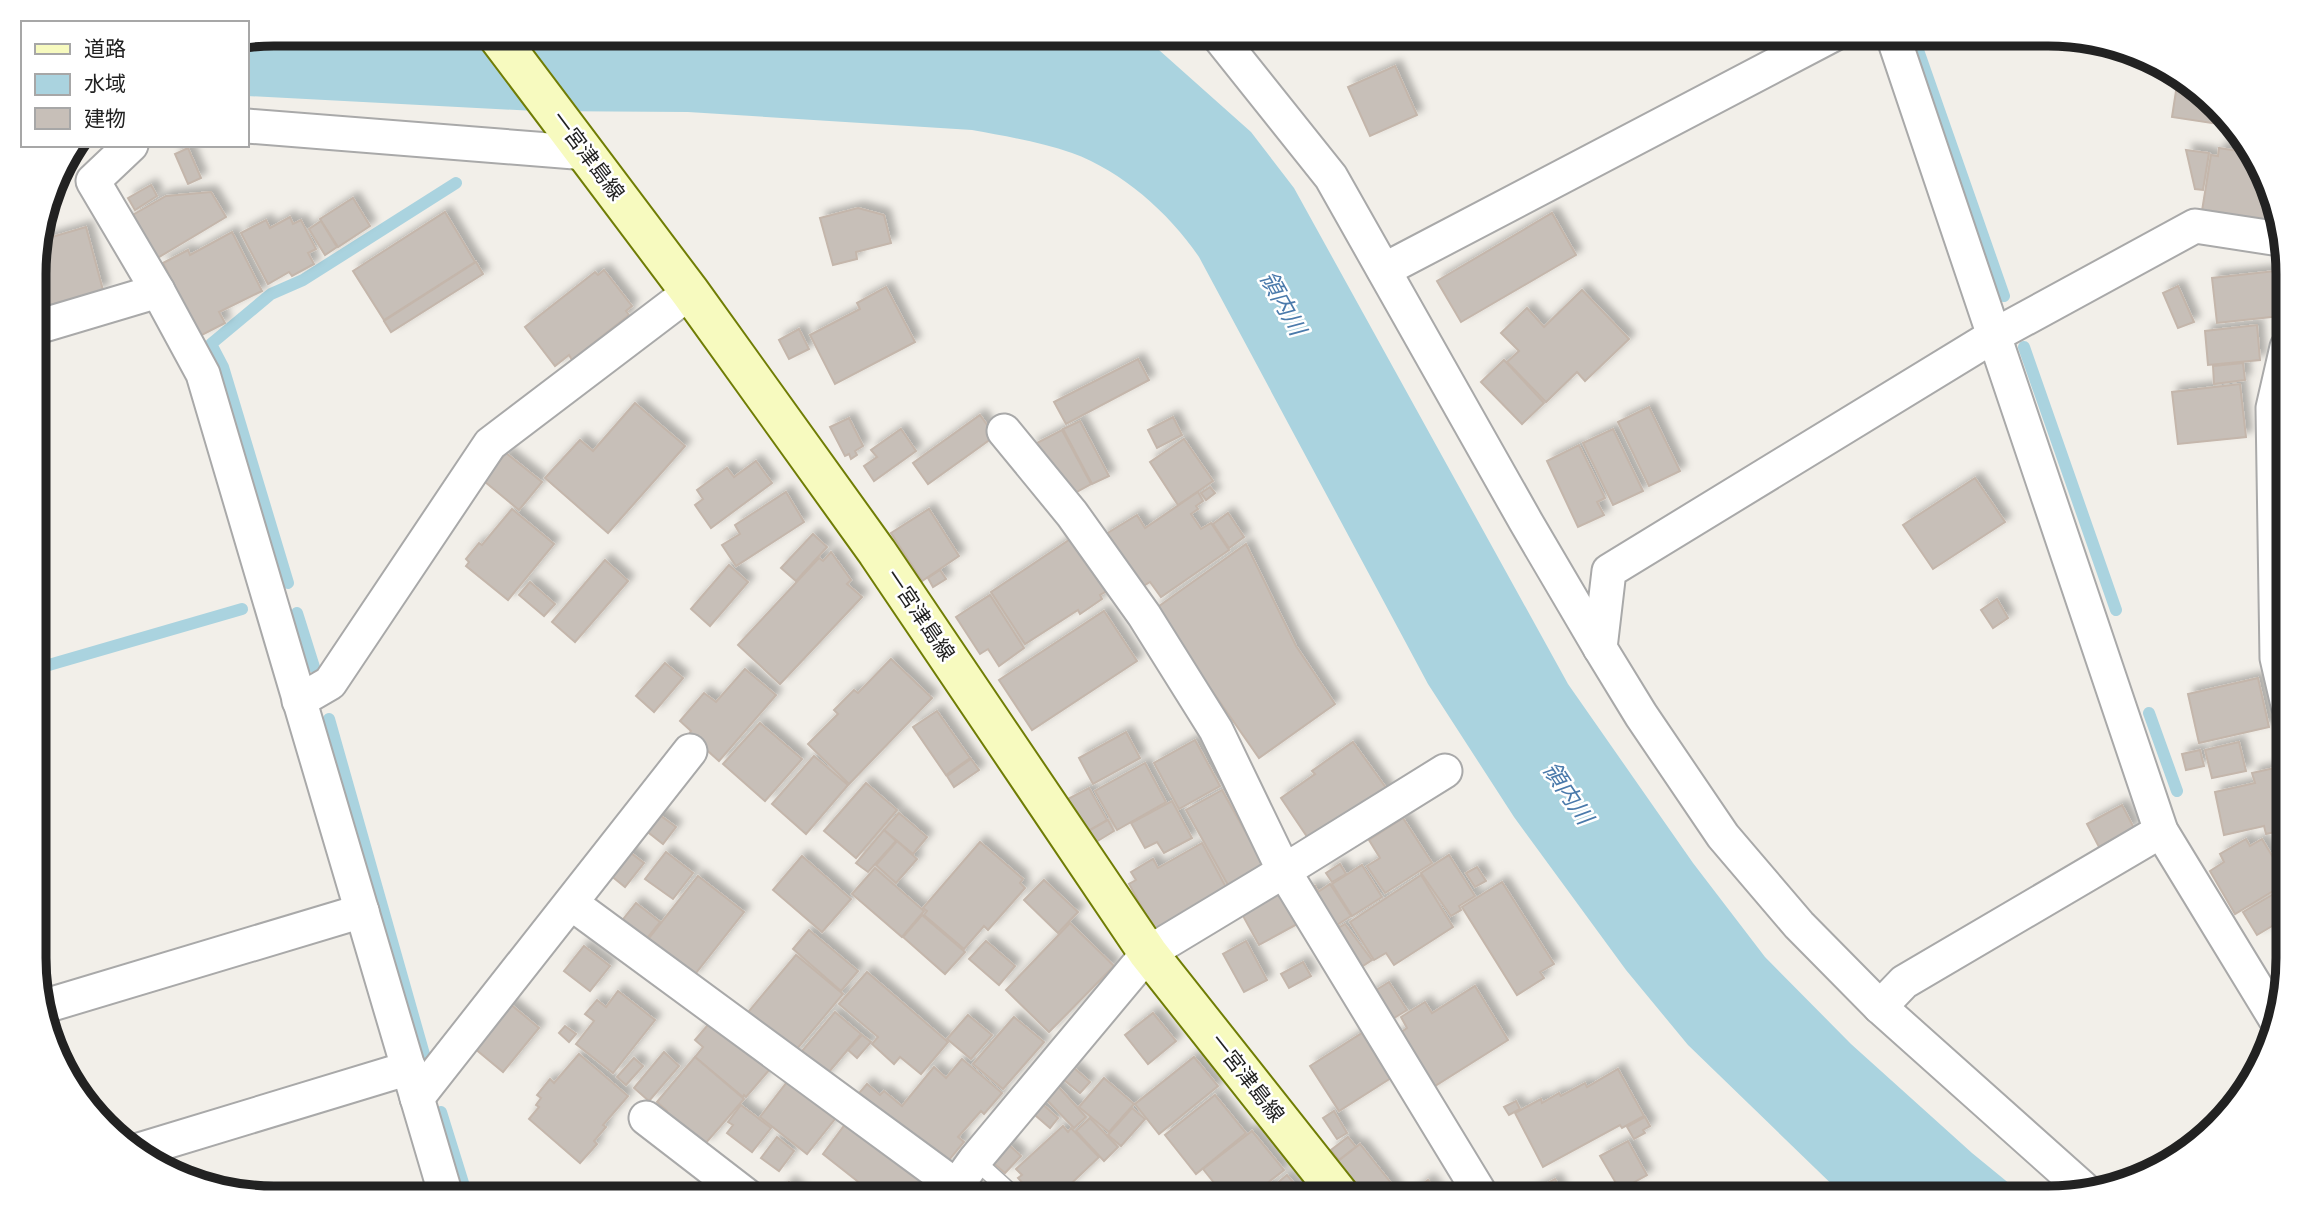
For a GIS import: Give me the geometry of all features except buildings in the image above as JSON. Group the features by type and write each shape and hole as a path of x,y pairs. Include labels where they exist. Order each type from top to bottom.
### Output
{"main road":[{"name":"一宮津島線","path":"505,46 690,292 877,552 1148,953 1332,1186"}],"street":[{"path":"1226,46 1331,177 1519,511 1600,648 1641,715 1723,836 1799,925 1880,1007 2078,1184"},
{"path":"1384,270 1811,46"},
{"path":"1896,46 2161,831 2270,1010"},
{"path":"248,126 577,140"},
{"path":"129,147 93,181 203,374 443,1186"},
{"path":"1600,648 1609,571 1995,335 2195,226 2274,238"},
{"path":"46,324 158,291"},
{"path":"299,701 330,683 490,444 690,292"},
{"path":"2276,395 2273,408 2276,596"},
{"path":"1004,431 1072,514 1151,627 1216,730 1284,871 1476,1186"},
{"path":"147,1148 413,1083 571,903 690,751"},
{"path":"571,903 959,1181 1148,953 1445,771"},
{"path":"1880,1007 1904,982 2161,831"},
{"path":"50,1004 362,911"},
{"path":"646,1118 734,1186"}],"water":[{"name":"領内川","path":"1154,46 1251,132 1294,188 1568,684 1693,863 1765,957 1851,1044 2012,1186 1834,1186 1688,1045 1626,970 1514,817 1428,684 1199,257 1174,225 1126,182 1072,153 1035,142 972,130 688,112 535,111 248,96 248,47"}],"waterway":[{"path":"1917,46 2004,296"},
{"path":"288,583 223,367 211,344 271,294 303,280 456,183"},
{"path":"2024,347 2116,610"},
{"path":"46,666 242,609"},
{"path":"297,613 314,667"},
{"path":"2149,713 2177,791"},
{"path":"329,719 427,1065"},
{"path":"441,1112 464,1186"}]}
